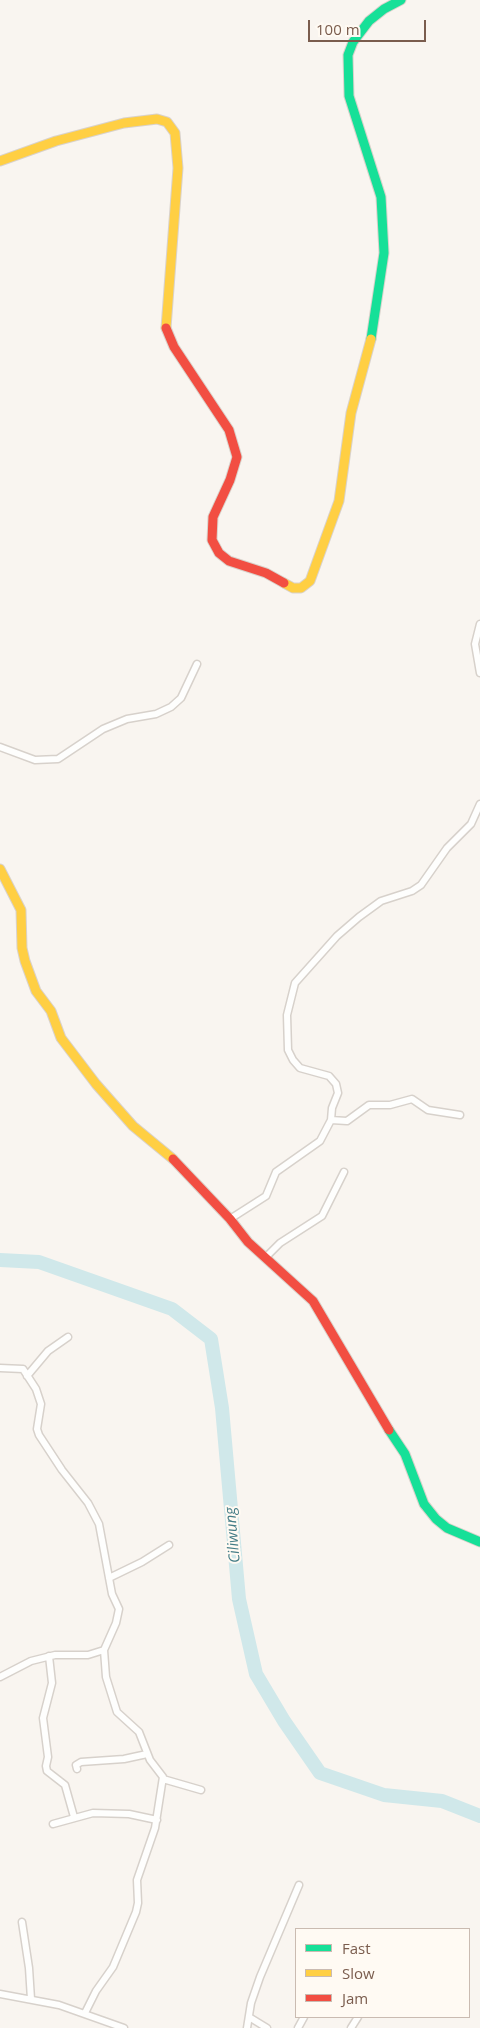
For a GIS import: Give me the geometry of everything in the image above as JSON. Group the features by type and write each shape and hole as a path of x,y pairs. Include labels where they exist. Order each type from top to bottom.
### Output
{"street":[{"path":"0,161 56,141 124,123 157,119 167,122 172,128 175,133 178,168 166,326 174,347 229,430 237,457 230,480 216,508 212,524 212,540 220,553 229,561 266,573 293,588 301,588 310,581 337,509 351,413 369,350 384,253 381,197 349,96 348,56 354,42 369,21 384,9 401,0"},
{"path":"480,624 475,644 480,673"},
{"path":"0,747 35,760 48,761 58,759 103,728 127,719 162,712 172,707 181,698 197,664"},
{"path":"230,1219 266,1196 276,1172 320,1141 331,1120 332,1108 338,1093 336,1084 328,1076 300,1068 288,1050 287,1015 295,983 337,936 359,918 382,902 412,891 421,885 447,848 471,824 480,804"},
{"path":"0,869 21,910 22,948 25,961 36,991 51,1011 61,1038 100,1089 133,1126 162,1148 230,1219 240,1234 300,1287 320,1310 362,1387 405,1454 418,1491 431,1514 447,1528 480,1542"},
{"path":"331,1120 347,1121 369,1105 390,1105 412,1099 428,1110 460,1115"},
{"path":"265,1258 285,1239 322,1216 344,1172"},
{"path":"27,1376 48,1351 68,1337"},
{"path":"0,1368 8,1370 20,1368 27,1376 41,1404 38,1432 62,1470 95,1513 102,1534 109,1578 119,1614 104,1650 105,1670 115,1709 119,1715 139,1732 147,1754 162,1774 163,1779 157,1820 137,1880 138,1903 131,1926 113,1967 96,1991 86,2013"},
{"path":"109,1578 142,1562 169,1545"},
{"path":"0,1677 31,1661 49,1656 88,1655 104,1650"},
{"path":"49,1656 52,1683 43,1718 48,1757 46,1766 47,1771 66,1785 74,1817"},
{"path":"77,1769 76,1765 81,1762 124,1759 147,1754"},
{"path":"163,1779 200,1790"},
{"path":"53,1824 86,1814 108,1813 129,1814 157,1820"},
{"path":"247,2028 260,1977 299,1885"},
{"path":"22,1922 29,1968 31,1998"},
{"path":"0,1994 31,1998 86,2013 124,2028"},
{"path":"249,2017 268,2028"}],"waterway":[{"name":"Ciliwung","path":"0,1260 39,1262 172,1309 211,1339 222,1408 239,1599 256,1674 284,1721 320,1773 384,1795 442,1801 480,1816"}],"traffic: fast":[{"path":"371,339 384,253 381,197 349,96 348,55 353,42 369,21 384,9 401,0"},
{"path":"389,1430 405,1454 424,1504 436,1519 447,1528 480,1542"}],"traffic: slow":[{"path":"0,161 56,141 124,123 157,119 167,122 175,133 178,168 166,328"},
{"path":"284,583 293,588 301,588 310,581 339,501 351,413 371,339"},
{"path":"0,869 21,910 22,948 25,961 36,991 51,1011 61,1038 96,1084 133,1126 173,1159"}],"traffic: jam":[{"path":"166,328 174,347 229,430 237,457 230,480 213,517 212,540 219,553 229,561 266,573 284,583"},
{"path":"173,1159 230,1219 248,1242 313,1301 389,1430"}]}
